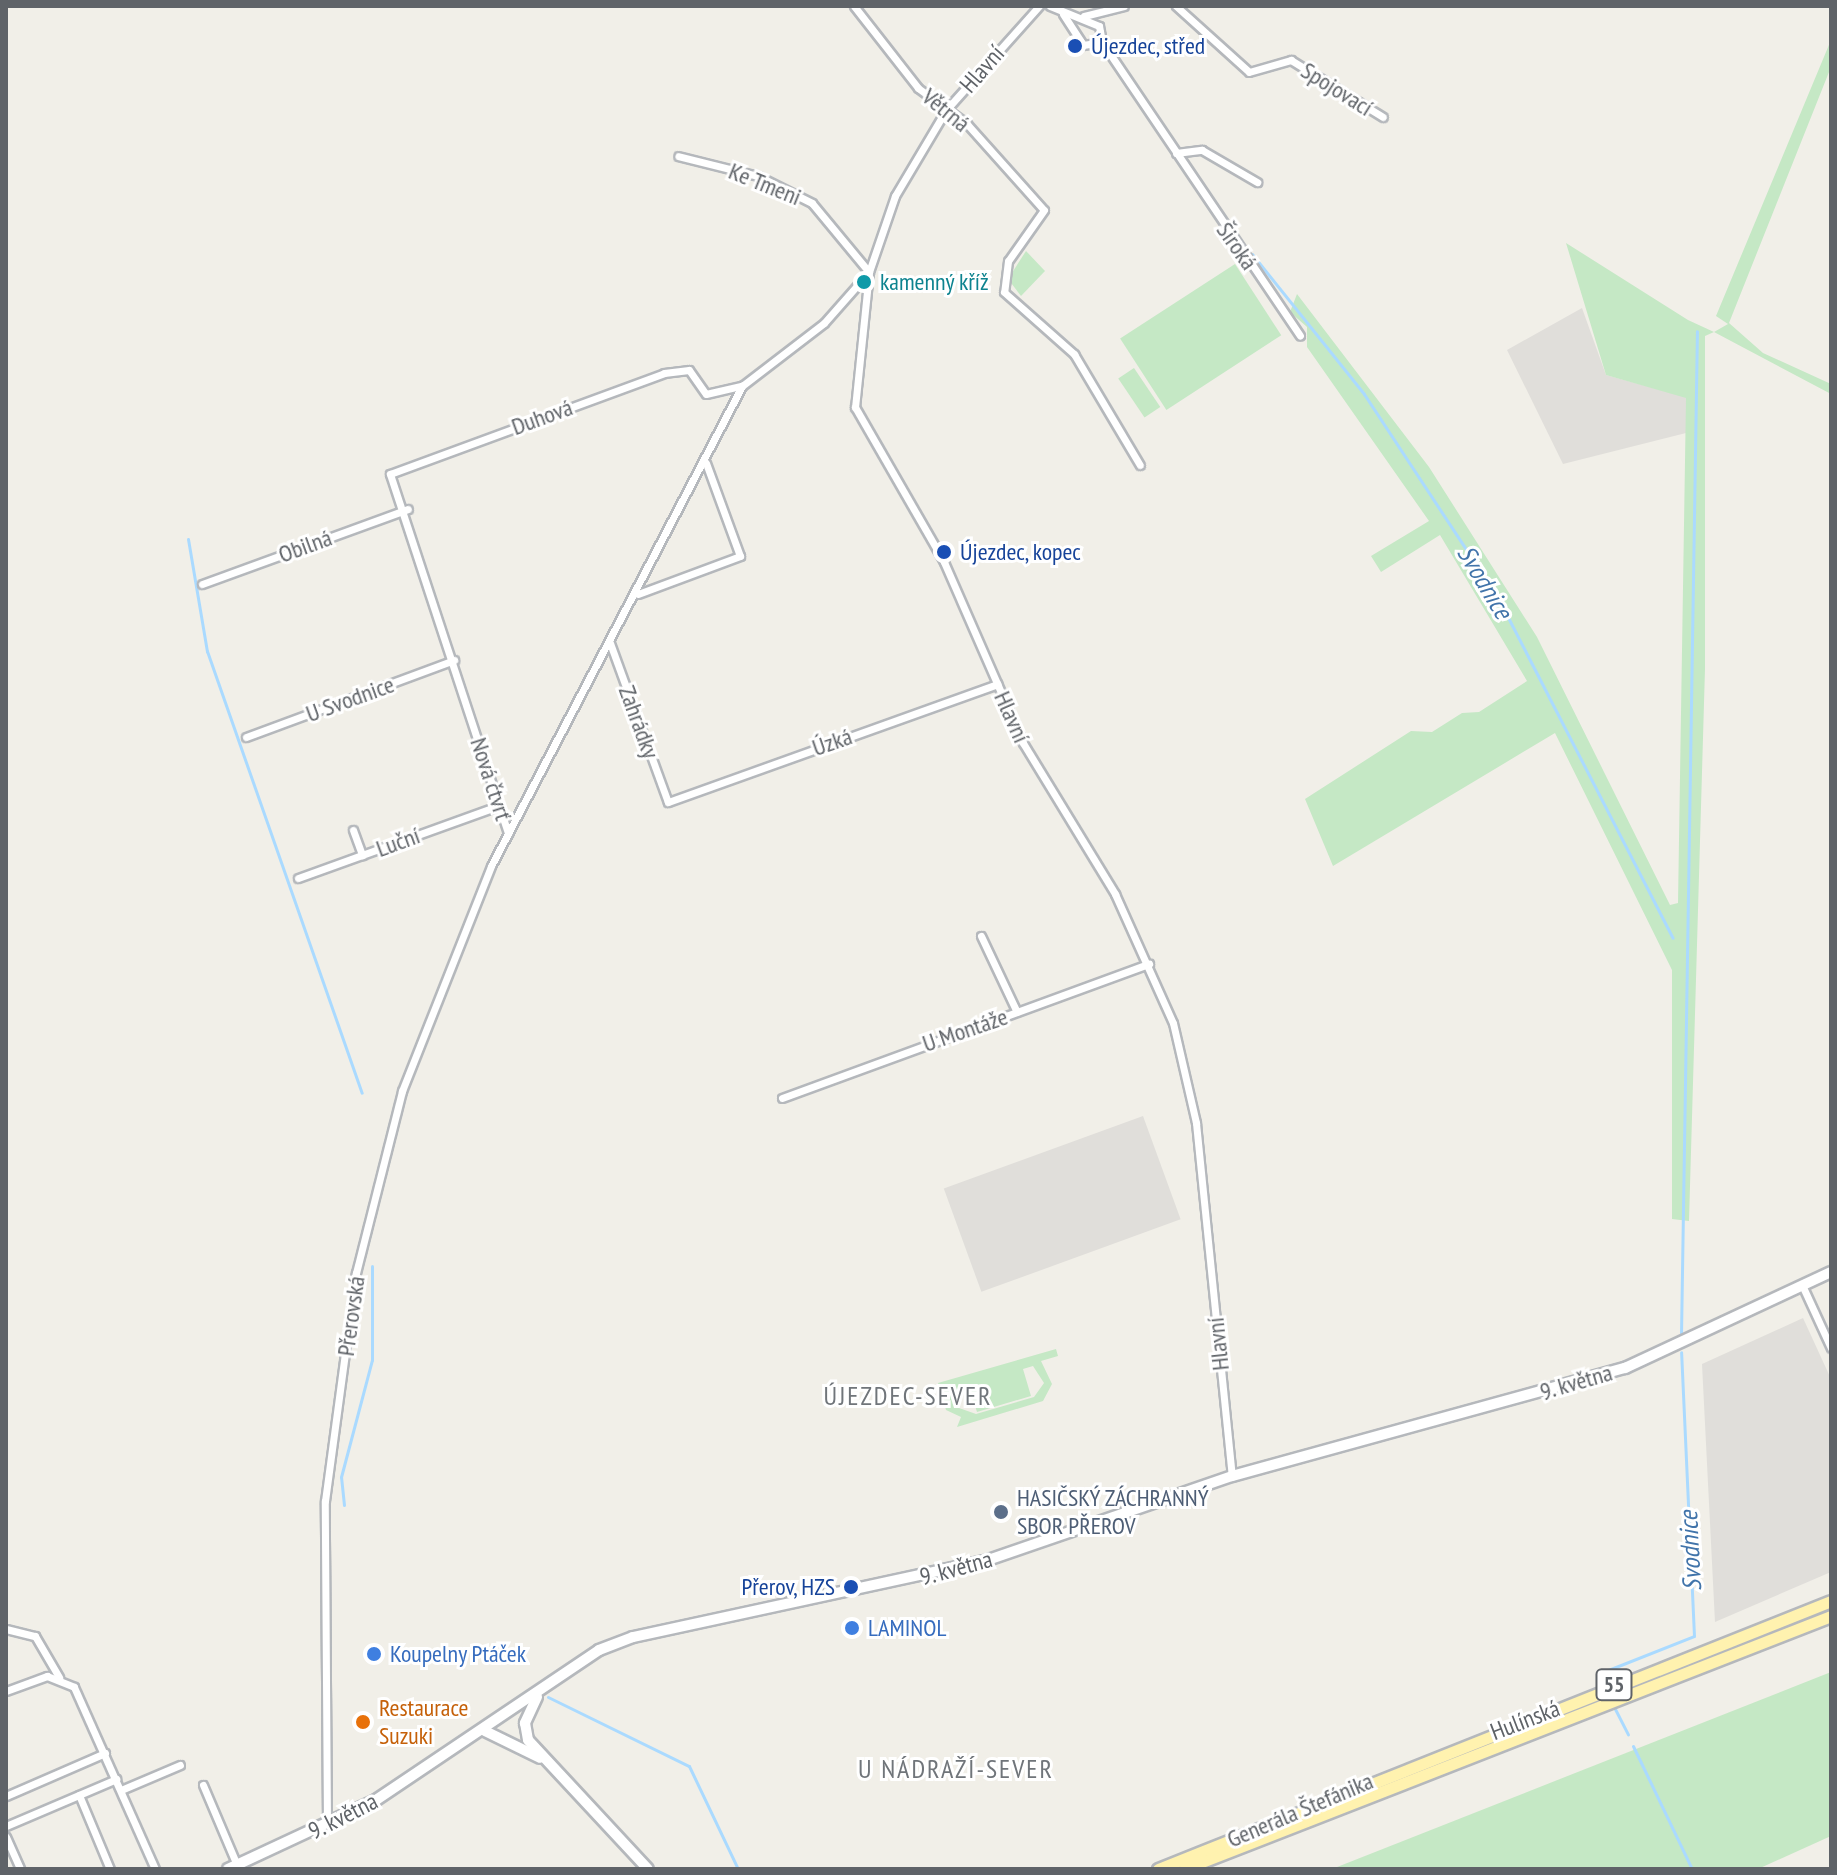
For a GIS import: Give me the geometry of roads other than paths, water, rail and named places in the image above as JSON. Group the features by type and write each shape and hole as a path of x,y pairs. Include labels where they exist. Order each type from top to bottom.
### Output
{"main road":[{"name":"Hulínská","path":"1400,1773 1831,1601"},
{"name":"Hulínská","path":"1400,1773 1831,1616"},
{"name":"Generála Štefánika","path":"1158,1869 1400,1773"},
{"name":"Generála Štefánika","path":"1184,1869 1400,1773"}],"street":[{"name":"Větrná","path":"854,6 918,88 946,110 1044,210 1008,261 1004,292 1074,354 1140,465"},
{"name":"Hlavní","path":"1039,6 946,110 895,196 869,272 855,407 944,562 997,684 1149,964 1173,1023 1196,1123 1232,1476"},
{"path":"1050,6 1063,14 1083,45 1102,42"},
{"path":"1063,14 1084,16 1100,9 1124,6"},
{"name":"Spojovací","path":"1176,6 1249,72 1291,60 1383,117"},
{"name":"Široká","path":"1084,16 1099,26 1102,42 1300,336"},
{"path":"1176,153 1202,150 1257,182"},
{"name":"Ke Tmeni","path":"678,156 758,176 812,203 869,272"},
{"name":"Nová čtvrť","path":"689,370 706,394 742,386 824,323 869,272"},
{"name":"Duhová","path":"396,471 664,373 689,370"},
{"name":"Nová čtvrť","path":"508,833 638,594 742,386"},
{"path":"638,594 740,556 706,463"},
{"name":"Nová čtvrť","path":"396,471 390,474 408,509 508,833"},
{"name":"Obilná","path":"202,584 408,509"},
{"name":"Zahrádky","path":"610,643 668,802"},
{"name":"U Svodnice","path":"246,737 454,660"},
{"name":"Úzká","path":"668,802 997,684"},
{"name":"Luční","path":"298,878 498,806"},
{"path":"353,830 362,855"},
{"name":"Přerovská","path":"328,1826 325,1501 356,1273 425,1018 508,833"},
{"path":"981,936 1017,1012"},
{"name":"U Montáže","path":"782,1098 1149,964"},
{"name":"9. května","path":"233,1867 328,1826 485,1731 599,1650 633,1637 920,1579 1232,1476 1625,1368 1831,1272"},
{"path":"1802,1285 1831,1348"},
{"path":"6,1629 35,1636 63,1678 105,1753 155,1869"},
{"path":"6,1691 63,1678"},
{"path":"540,1692 526,1735 648,1869"},
{"path":"485,1731 559,1771"},
{"path":"6,1796 105,1753"},
{"path":"121,1790 180,1765"},
{"path":"7,1824 116,1779"},
{"path":"203,1785 233,1867"},
{"path":"79,1795 110,1869"},
{"path":"6,1837 20,1869"}],"waterway":[{"name":"Svodnice","path":"1252,254 1364,394 1498,598 1673,938"},
{"path":"1681,1335 1697,331"},
{"path":"188,539 207,651 362,1093"},
{"path":"344,1505 341,1477 372,1360 372,1266"},
{"name":"Svodnice","path":"1603,1683 1598,1674 1694,1636 1681,1352"},
{"path":"548,1697 689,1766 738,1869"},
{"name":"Svodnice","path":"1613,1705 1628,1734"},
{"name":"Svodnice","path":"1633,1746 1692,1869"}],"place":[{"name":"Újezdec, střed","path":"1075,46"},
{"name":"kamenný kříž","path":"864,282"},
{"name":"Újezdec, kopec","path":"944,552"},
{"name":"HASIČSKÝ ZÁCHRANNÝ SBOR PŘEROV","path":"1001,1512"},
{"name":"Přerov, HZS","path":"851,1587"},
{"name":"LAMINOL","path":"852,1628"},
{"name":"Koupelny Ptáček","path":"374,1654"},
{"name":"Restaurace Suzuki","path":"363,1722"}],"district":[{"name":"ÚJEZDEC-SEVER","path":"908,1396"},
{"name":"U NÁDRAŽÍ-SEVER","path":"956,1769"}]}
